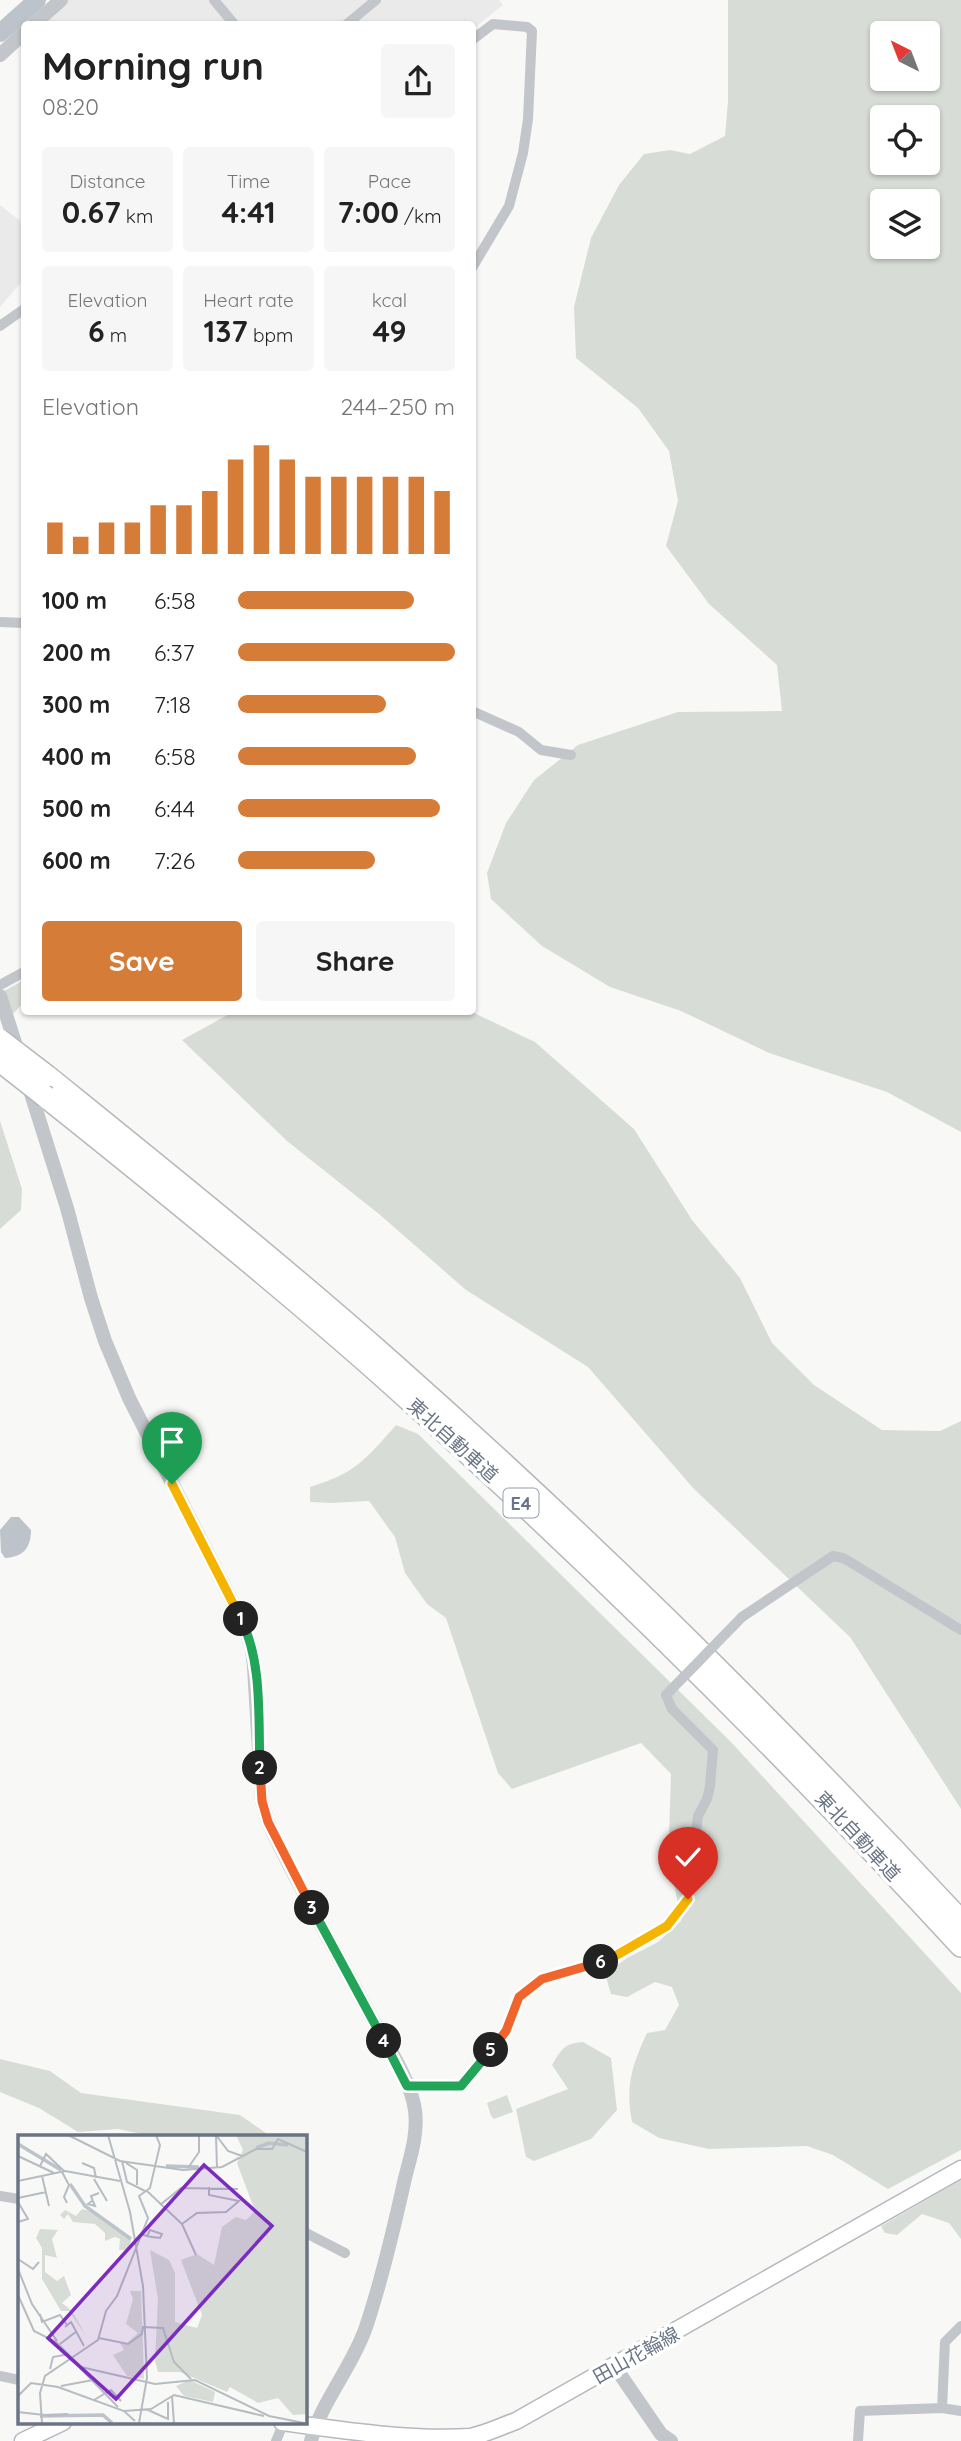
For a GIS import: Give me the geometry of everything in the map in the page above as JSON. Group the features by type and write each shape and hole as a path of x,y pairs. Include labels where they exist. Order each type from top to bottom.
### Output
{"highway":[{"name":"東北自動車道","path":"0,1040 46,1086 468,1454 650,1625 817,1793 961,1946"},
{"name":"東北自動車道","path":"0,1060 46,1086 270,1256 479,1442 588,1542 734,1685 961,1921"}],"main road":[{"name":"田山花輪線","path":"288,2424 313,2434 432,2441 471,2437 516,2421 961,2169"},
{"path":"23,2441 59,2424"}],"street":[{"path":"37,21 61,0"},
{"path":"214,0 232,21"},
{"path":"350,21 376,0"},
{"path":"476,37 493,24 527,26 532,31 528,119 523,153 509,206 476,261"},
{"path":"0,55 21,36"},
{"path":"0,326 21,311"},
{"path":"0,622 21,623"},
{"path":"476,713 519,732 541,750 571,755"},
{"path":"0,985 21,974"},
{"path":"0,996 105,1340 129,1398 245,1627 252,1650 262,1801 268,1822 407,2086 415,2108 416,2130 398,2215 366,2328 313,2434"},
{"path":"407,2086 461,2086 481,2065 506,2031 519,1997 542,1979 610,1959 636,1945 667,1926 688,1899 698,1816 710,1786 713,1750 671,1709 666,1695 742,1617 833,1556 843,1558 961,1630"},
{"path":"0,2196 18,2199"},
{"path":"306,2233 345,2253"},
{"path":"942,2408 945,2342 961,2326"},
{"path":"615,2367 661,2434 671,2441"},
{"path":"0,2376 18,2380"},
{"path":"858,2441 860,2411 942,2408 961,2411"},
{"path":"275,2441 282,2424"}],"shaded area":[{"path":"59,0 499,0 503,5 476,27 476,21 36,21"},
{"path":"728,0 961,0 961,1132 887,1092 769,1053 681,1011 610,987 542,946 491,899 487,873 506,823 534,780 578,745 678,712 782,711 777,665 709,604 666,546 678,501 669,451 638,408 576,358 574,307 591,238 619,185 644,154 670,150 690,154 725,136 728,101"},
{"path":"0,205 21,222 21,282 0,307"},
{"path":"21,982 21,1005 13,1014 4,991"},
{"path":"476,1014 535,1042 634,1129 692,1220 740,1278 772,1343 814,1385 882,1430 940,1431 961,1421 961,1809 850,1637 694,1489 588,1367 466,1290 379,1214 287,1141 182,1040 228,1015"},
{"path":"0,1121 22,1189 21,1210 0,1229"},
{"path":"396,1425 418,1434 732,1743 961,1993 961,2150 888,2189 833,2155 807,2146 709,2149 659,2138 632,2122 629,2097 637,2055 647,2033 665,2030 679,2005 672,1987 655,1982 627,1997 611,1994 605,1974 627,1958 658,1942 681,1921 672,1872 661,1852 669,1835 671,1774 641,1743 512,1789 498,1773 446,1618 427,1604 405,1573 395,1537 369,1501 310,1502 310,1487 339,1476 359,1464"},
{"path":"11,1517 19,1517 31,1530 31,1536 25,1550 17,1556 5,1558 1,1552 0,1530"},
{"path":"583,2042 611,2058 617,2110 591,2139 534,2161 526,2157 516,2109 568,2089 552,2065 564,2048"},
{"path":"0,2059 50,2071 81,2093 240,2115 269,2135 146,2135 118,2129 78,2132 39,2108 0,2092"},
{"path":"507,2095 513,2112 494,2119 487,2103"},
{"path":"961,2180 961,2239 949,2223 922,2214 897,2235 885,2233 881,2226"}],"waterway":[{"path":"0,33 37,0"}],"route":[{"path":"172,1484 245,1627 252,1650 262,1801 268,1822 407,2086 461,2086 481,2065 506,2031 519,1997 542,1979 610,1959 636,1945 667,1926 688,1899"}]}
